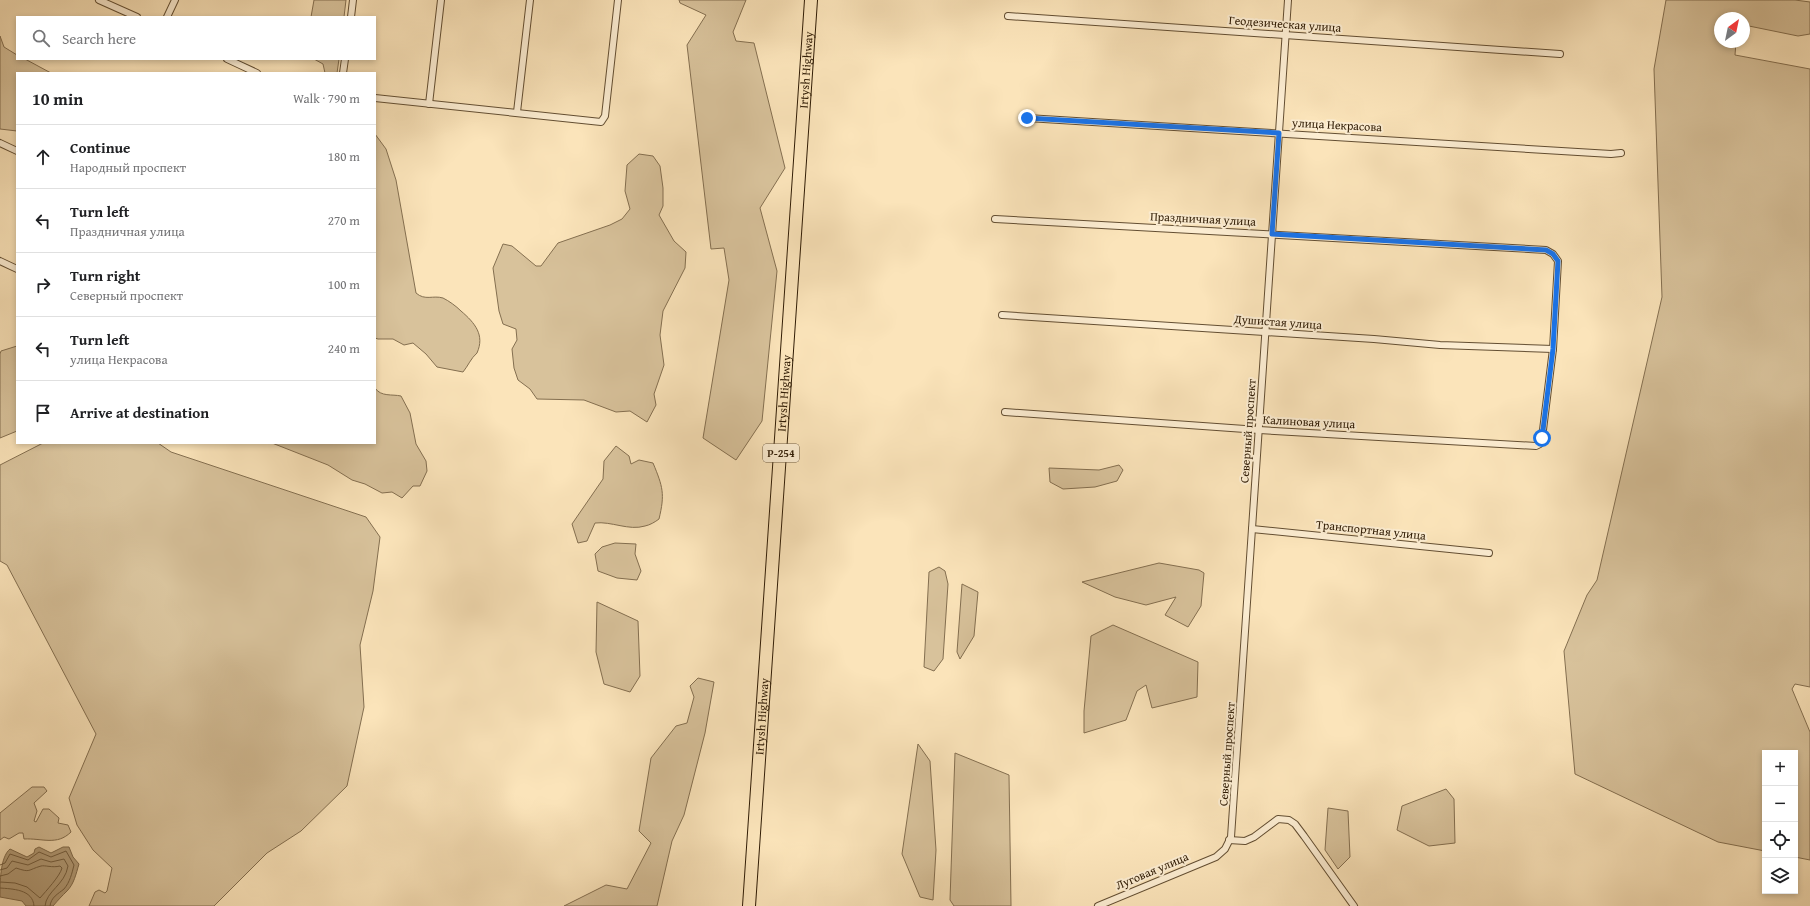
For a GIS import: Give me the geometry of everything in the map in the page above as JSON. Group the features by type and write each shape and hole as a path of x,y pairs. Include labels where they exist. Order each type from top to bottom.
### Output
{"highway":[{"name":"Irtysh Highway","path":"750,906 812,0"}],"street":[{"path":"99,0 135,16"},
{"path":"167,16 175,0"},
{"path":"351,16 353,0"},
{"path":"429,104 441,0"},
{"path":"517,112 530,0"},
{"path":"376,98 601,122 605,116 618,0"},
{"name":"Северный проспект","path":"1216,857 1225,849 1233,826 1288,0"},
{"name":"Геодезическая улица","path":"1008,16 1560,54"},
{"path":"229,60 255,72"},
{"path":"343,72 345,60"},
{"name":"улица Некрасова","path":"1027,118 1611,154 1621,152"},
{"path":"0,143 16,150"},
{"name":"Праздничная улица","path":"995,219 1546,250 1553,254 1558,261 1553,349"},
{"path":"0,261 16,269"},
{"name":"Душистая улица","path":"1002,315 1374,339 1440,345 1553,349"},
{"name":"Калиновая улица","path":"1004,412 1259,430 1536,446 1540,444 1553,349"},
{"name":"Транспортная улица","path":"1252,529 1488,553"},
{"path":"1229,840 1245,841 1254,837 1278,819 1289,820 1299,830 1354,906"},
{"name":"Луговая улица","path":"1098,906 1216,857"}],"shaded area":[{"path":"314,0 346,0 344,16 311,16"},
{"path":"679,0 746,0 733,32 736,41 754,43 785,168 760,208 777,271 762,421 736,460 703,438 729,280 724,248 711,249 687,45 706,15 680,3"},
{"path":"1666,0 1795,0 1810,2 1810,34 1798,36 1750,26 1750,12 1714,12 1714,48 1736,48 1735,55 1810,69 1810,687 1795,684 1792,689 1810,732 1810,860 1798,858 1798,750 1762,750 1762,850 1718,842 1575,774 1564,651 1587,595 1597,580 1662,297 1654,69"},
{"path":"0,36 4,47 16,54 16,60 27,60 49,72 16,72 16,131 0,129"},
{"path":"316,60 339,60 337,72 325,72 323,64"},
{"path":"376,135 386,149 396,180 416,293 423,297 443,298 457,307 471,320 477,330 480,341 477,353 463,372 437,367 426,354 413,343 404,345 393,339 376,338"},
{"path":"639,154 653,156 660,166 663,188 663,206 659,215 674,241 686,252 685,268 663,311 660,335 664,365 654,394 656,405 647,422 630,411 616,412 584,400 537,399 530,389 518,380 514,368 512,349 517,340 516,329 503,324 499,311 493,268 503,244 512,246 536,266 541,266 558,243 610,225 622,219 630,209 625,191 627,165"},
{"path":"16,346 16,431 0,438 0,354 1,351"},
{"path":"376,390 383,394 401,396 410,413 416,444 426,461 427,471 420,486 413,486 402,498 392,492 382,493 365,484 352,480 328,465 275,444 376,444"},
{"path":"41,444 159,444 171,452 366,517 380,537 373,591 360,645 364,707 347,786 301,831 267,853 214,906 89,906 95,892 99,890 105,893 107,891 112,868 93,850 77,825 69,798 96,734 7,565 0,561 0,465"},
{"path":"616,446 629,456 631,464 639,460 653,463 662,491 662,503 659,519 649,525 639,527 595,523 587,541 578,543 572,524 603,479 604,461"},
{"path":"1119,465 1123,470 1117,481 1095,487 1063,489 1050,482 1049,468 1099,470"},
{"path":"615,543 636,544 635,554 641,571 637,580 617,578 598,571 595,554 602,547"},
{"path":"1159,563 1199,570 1204,573 1201,606 1188,627 1165,615 1176,597 1146,605 1115,597 1082,582"},
{"path":"939,567 945,571 948,584 943,659 934,671 924,667 929,572"},
{"path":"962,584 978,592 974,636 960,659 957,652"},
{"path":"597,602 638,621 640,676 630,692 604,684 596,652"},
{"path":"1113,625 1198,662 1197,697 1152,708 1146,685 1137,691 1126,720 1084,733 1084,711 1091,636"},
{"path":"698,678 714,682 705,733 684,815 672,841 657,906 564,906 606,885 627,889 651,843 639,831 651,758 676,726 687,723 694,697 690,686"},
{"path":"918,744 930,761 936,850 933,900 920,897 902,854"},
{"path":"955,753 1009,775 1011,906 954,906 950,900"},
{"path":"32,787 44,787 47,791 34,803 37,811 34,821 36,822 43,809 49,809 59,818 58,823 68,825 71,832 60,839 55,840 24,839 23,833 19,833 9,839 4,837 0,840 0,813"},
{"path":"1446,789 1454,799 1455,843 1429,846 1397,830 1402,806"},
{"path":"1328,808 1348,811 1350,857 1338,869 1325,850"}],"water":[{"path":"39,847 51,853 63,847 69,847 73,857 79,864 69,888 53,906 26,906 22,901 0,897 2,864 10,849 27,857 34,853 35,849"}],"route":[{"path":"1027,118 1279,133 1272,234 1546,250 1553,254 1558,261 1553,349 1542,438"}]}
